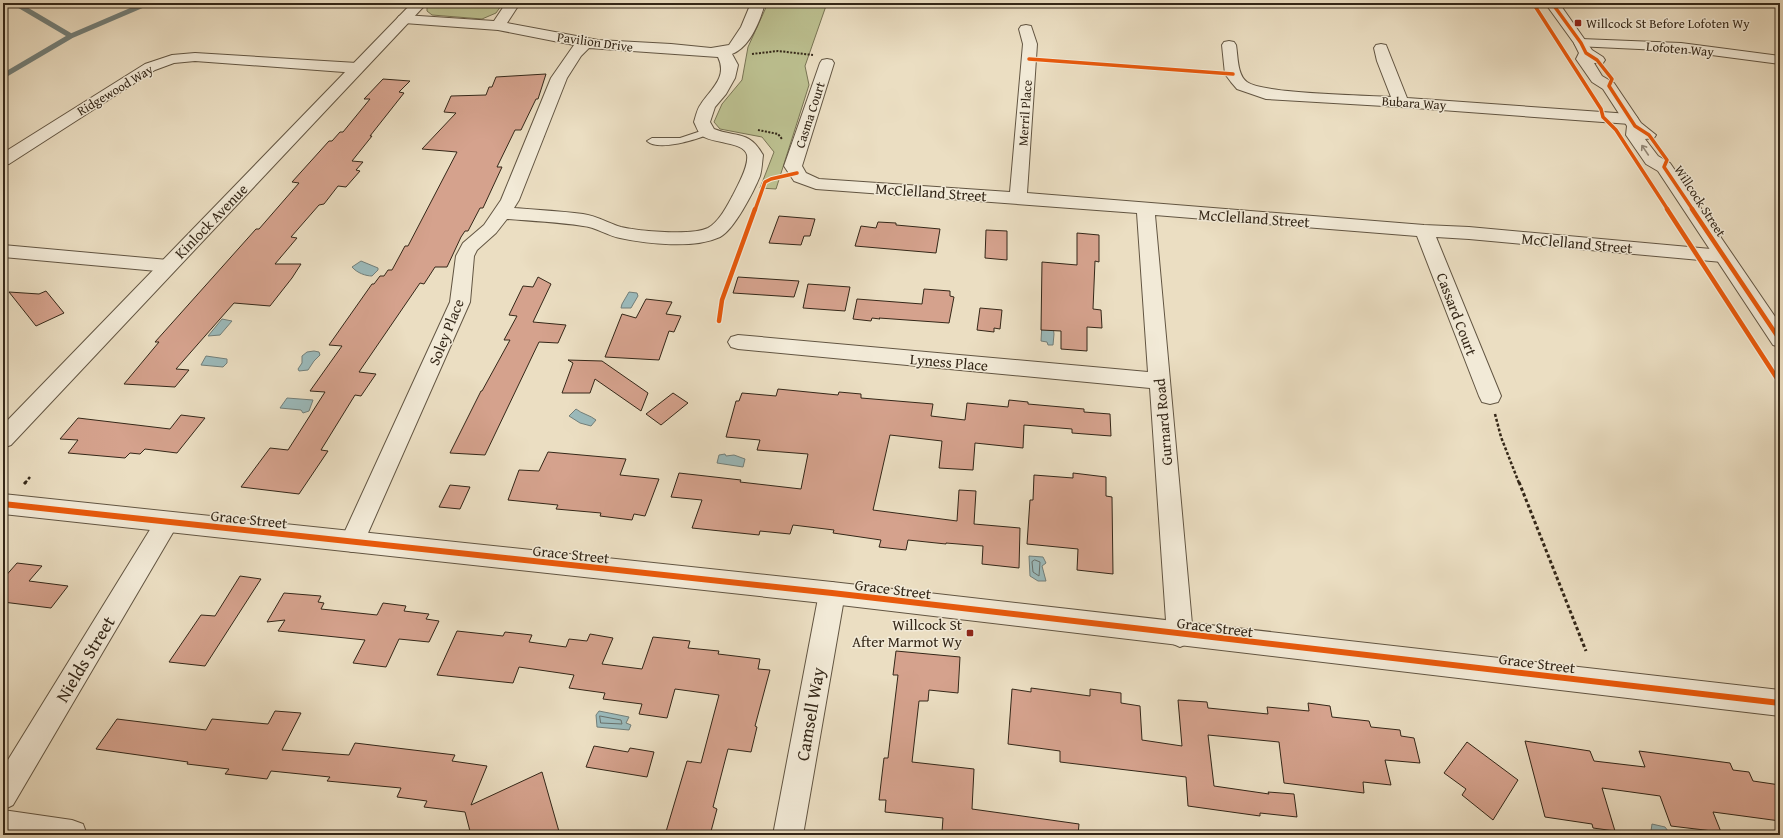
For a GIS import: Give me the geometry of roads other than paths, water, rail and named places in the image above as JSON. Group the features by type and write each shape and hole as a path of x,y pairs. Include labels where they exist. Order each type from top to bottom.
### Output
{"street":[{"name":"Kinlock Avenue","path":"3,439 420,3"},
{"path":"497,26 513,3"},
{"name":"Pavilion Drive","path":"404,19 497,26 584,43 636,48 672,48 704,52 724,51 735,47 741,40 758,3"},
{"name":"Willcock Street","path":"1552,3 1583,48 1583,59 1597,79 1609,86 1633,123 1634,135 1652,160 1664,167 1722,256 1780,340"},
{"name":"Merril Place","path":"1018,198 1030,44 1026,29"},
{"name":"Soley Place","path":"352,542 458,308 463,284 462,269 465,256 470,246 490,229 510,200 559,78 575,53 584,43"},
{"name":"Bubara Way","path":"1229,45 1233,74 1236,79 1242,86 1266,94 1401,102 1633,123"},
{"path":"1381,48 1384,61 1401,102"},
{"name":"Lofoten Way","path":"1583,48 1681,48 1780,60"},
{"path":"502,213 584,220 595,222 618,232 639,236 698,237 714,232 725,223 751,177 756,155 750,146 736,139 722,138 707,132 702,122 707,106 718,94 726,78 730,65 724,51"},
{"name":"Ridgewood Way","path":"3,160 150,67 172,59 196,57 357,68"},
{"name":"Casma Court","path":"793,166 827,63"},
{"name":"McClelland Street","path":"793,166 800,177 816,184 1018,198 1424,231 1469,233 1722,256"},
{"name":"Gurnard Road","path":"1146,209 1180,635"},
{"name":"Cassard Court","path":"1424,231 1490,396"},
{"path":"3,250 168,266"},
{"name":"Lyness Place","path":"738,342 1159,381"},
{"name":"Grace Street","path":"3,504 832,594 1780,703"},
{"name":"Nields Street","path":"3,795 167,522"},
{"name":"Camsell Way","path":"788,835 832,594"},
{"path":"3,825 72,835"}],"lane":[{"path":"652,141 673,143 707,132"}],"water":[{"path":"361,261 378,268 378,270 372,276 364,275 352,267"},
{"path":"629,292 637,293 638,296 631,308 621,308 622,304"},
{"path":"222,319 232,321 220,335 208,336"},
{"path":"1042,324 1053,326 1053,345 1048,345 1047,342 1041,341"},
{"path":"307,352 319,352 320,355 308,370 299,371 298,369 302,363 302,356"},
{"path":"206,356 227,359 227,363 223,367 201,365"},
{"path":"287,398 313,400 309,411 303,413 301,410 280,408"},
{"path":"576,409 596,420 591,426 580,423 569,416"},
{"path":"725,454 726,456 734,455 745,459 743,467 717,463 719,455"},
{"path":"1029,556 1043,557 1046,563 1042,566 1046,581 1038,581 1030,576"},
{"path":"599,711 629,717 626,723 631,725 629,730 597,727 596,715"},
{"path":"1652,824 1665,827 1671,835 1654,835 1651,831"}],"waterway":[{"path":"15,3 71,36"},
{"path":"71,36 148,3"},
{"path":"3,76 71,36"}],"place":[{"name":"Willcock St Before Lofoten Wy","path":"1578,23"},
{"name":"Willcock St After Marmot Wy","path":"970,633"}]}
